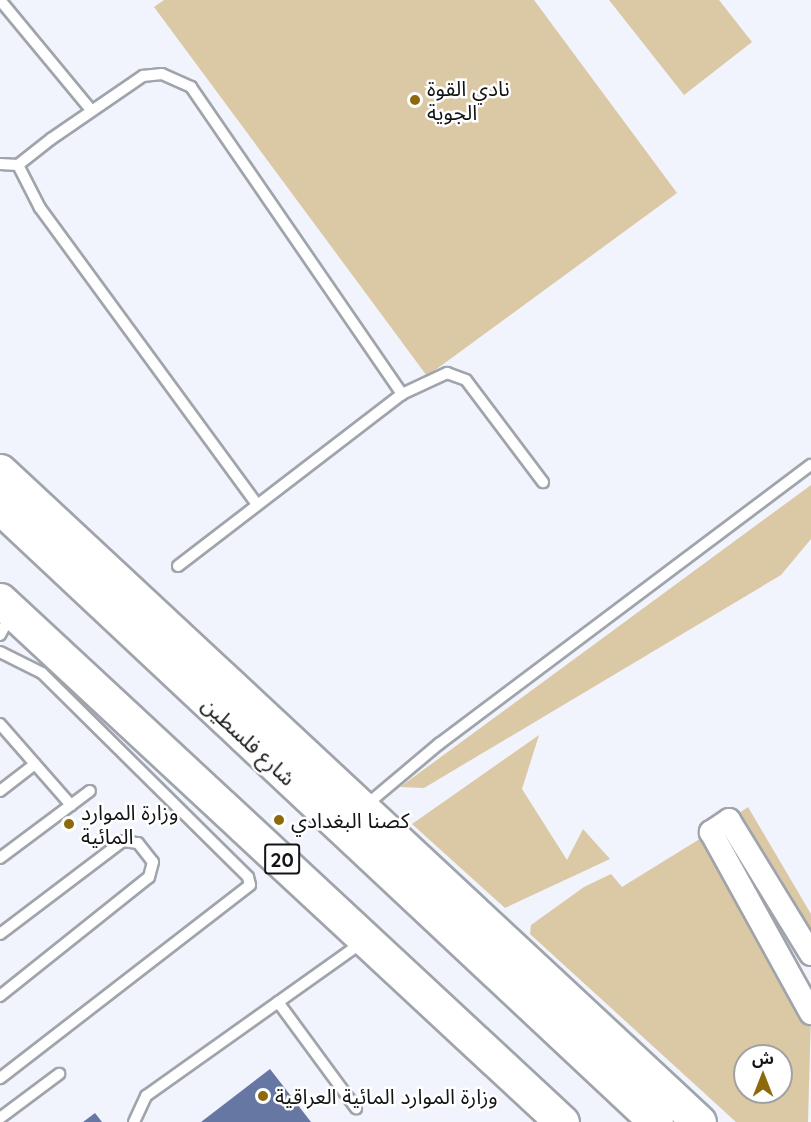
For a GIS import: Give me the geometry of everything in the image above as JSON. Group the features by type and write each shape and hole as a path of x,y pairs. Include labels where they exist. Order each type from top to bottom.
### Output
{"main road":[{"path":"0,471 699,1122"},
{"name":"شارع فلسطين","path":"0,507 656,1122"},
{"name":"20","path":"4,615 368,938 562,1122"}],"street":[{"path":"811,954 729,820 711,832 811,1013"}],"lane":[{"path":"0,0 91,110"},
{"path":"0,165 18,165 91,110 143,76 162,74 191,87 402,394"},
{"path":"18,165 40,208 256,503"},
{"path":"178,566 256,503 402,394 457,373 543,482"},
{"path":"362,808 439,744 811,465"},
{"path":"0,652 42,673 248,877 250,885 0,1078"},
{"path":"0,724 71,806"},
{"path":"0,792 35,764"},
{"path":"0,858 90,791"},
{"path":"0,934 123,842 138,843 153,862 149,877 0,996"},
{"path":"134,1122 146,1096 368,938"},
{"path":"278,1002 356,1107"},
{"path":"0,1118 60,1074"}],"shaded area":[{"name":"نادي القوة الجوية","path":"164,0 534,0 677,193 427,376 154,7"},
{"path":"609,0 719,0 752,42 684,95"},
{"path":"811,485 811,539 781,575 424,788 400,787"},
{"path":"539,735 522,789 567,860 583,829 610,859 505,908 412,824"},
{"path":"748,807 811,914 811,954 729,820"},
{"path":"711,832 811,1013 808,1122 736,1122 530,934 531,925 584,887 611,874 622,887"}],"building":[{"name":"وزارة الموارد المائية العراقية","path":"270,1069 311,1122 201,1122"},
{"path":"95,1113 102,1122 83,1122"}],"place":[{"name":"نادي القوة الجوية","path":"415,100"},
{"name":"كصنا البغدادي","path":"279,820"},
{"name":"وزارة الموارد المائية","path":"69,824"},
{"name":"وزارة الموارد المائية العراقية","path":"263,1096"}]}
